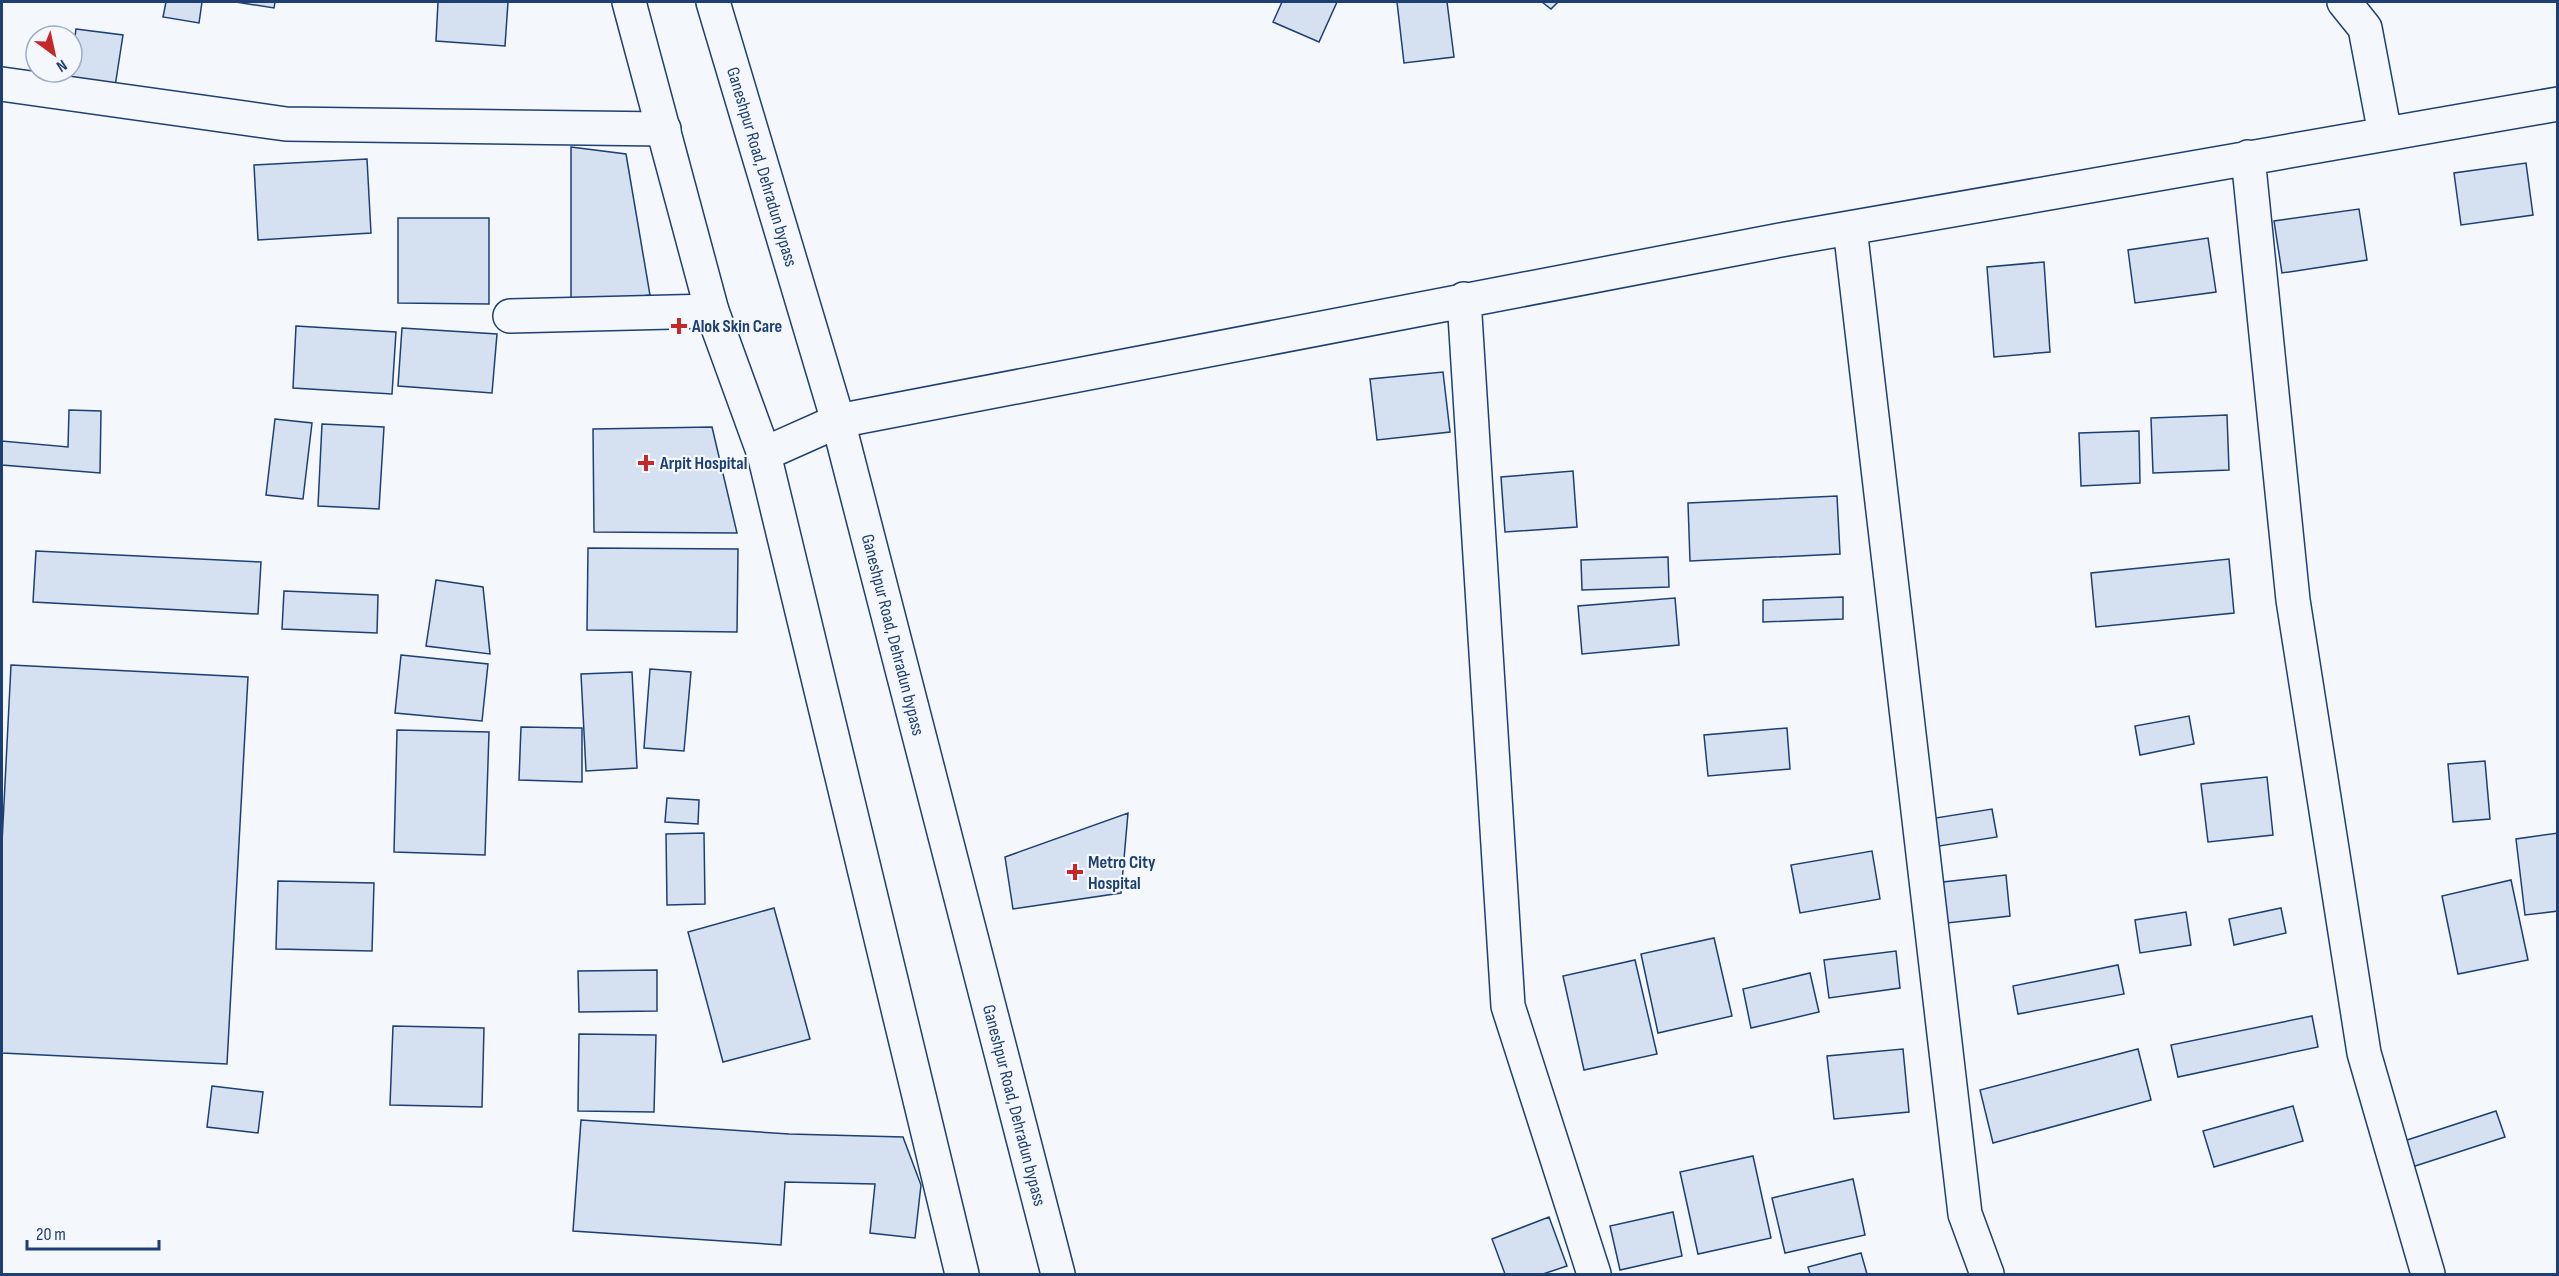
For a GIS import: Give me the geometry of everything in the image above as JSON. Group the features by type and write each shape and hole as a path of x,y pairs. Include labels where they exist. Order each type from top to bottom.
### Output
{"street":[{"path":"629,2 712,311 764,454 962,1275"},
{"name":"Ganeshpur Road, Dehradun bypass","path":"713,2 838,421 1058,1275"},
{"path":"2344,2 2365,28 2385,134"},
{"path":"2,84 286,124 664,129"},
{"path":"764,454 838,421 1464,299 1850,228 2558,104"},
{"path":"2248,158 2293,600 2364,1053 2428,1275"},
{"path":"1850,228 1965,1214 1987,1275"},
{"path":"1464,299 1508,1006 1594,1275"},
{"path":"510,316 712,311"}],"building":[{"path":"166,2 202,2 199,23 163,17"},
{"path":"236,2 275,2 274,8"},
{"path":"438,2 508,2 505,46 436,41"},
{"path":"1282,2 1337,2 1319,42 1273,22"},
{"path":"1397,2 1447,2 1454,57 1404,63"},
{"path":"1542,2 1558,2 1551,9"},
{"path":"84,30 123,35 114,93 68,88 69,84 84,84"},
{"path":"571,147 626,154 650,295 571,305"},
{"path":"367,159 371,233 258,240 254,165"},
{"path":"2526,163 2533,215 2461,225 2454,173"},
{"path":"2359,209 2367,260 2282,273 2274,221"},
{"path":"398,218 489,218 489,304 398,303"},
{"path":"2208,238 2216,292 2135,303 2128,250"},
{"path":"2044,262 2050,352 1994,357 1987,267"},
{"path":"296,326 396,332 392,394 293,388"},
{"path":"402,328 497,334 492,393 398,386"},
{"path":"1443,372 1450,432 1377,440 1370,379"},
{"path":"69,410 101,411 100,473 2,465 2,441 68,447"},
{"path":"2227,415 2229,470 2153,473 2151,418"},
{"path":"275,419 312,423 303,499 266,495"},
{"path":"322,424 384,427 379,509 318,506"},
{"path":"712,427 737,533 594,532 593,429"},
{"path":"2139,431 2140,483 2081,486 2079,433"},
{"path":"1573,471 1577,527 1505,532 1501,477"},
{"path":"1837,496 1840,554 1690,561 1688,503"},
{"path":"588,548 738,549 737,632 587,630"},
{"path":"36,551 261,562 258,614 33,602"},
{"path":"1668,557 1669,587 1582,590 1581,560"},
{"path":"2229,559 2234,613 2096,627 2091,573"},
{"path":"436,580 483,587 490,654 426,646"},
{"path":"284,591 378,595 377,633 282,629"},
{"path":"1843,597 1843,619 1763,622 1763,600"},
{"path":"1675,598 1679,645 1582,654 1578,606"},
{"path":"401,655 488,664 482,721 395,713"},
{"path":"11,665 248,677 227,1064 2,1053 2,843"},
{"path":"650,669 691,672 684,751 644,748"},
{"path":"632,672 637,768 586,771 581,674"},
{"path":"2189,716 2194,744 2140,755 2135,726"},
{"path":"521,727 582,728 582,782 519,780"},
{"path":"1787,728 1790,769 1708,776 1704,735"},
{"path":"397,730 489,732 485,855 394,852"},
{"path":"2485,761 2490,819 2453,822 2448,764"},
{"path":"2267,777 2273,835 2208,842 2201,784"},
{"path":"667,798 699,800 698,824 665,822"},
{"path":"1992,809 1997,837 1933,847 1929,819"},
{"path":"1128,813 1121,893 1013,909 1005,857"},
{"path":"704,833 705,904 667,905 666,834"},
{"path":"2558,833 2558,911 2525,915 2516,839"},
{"path":"1872,851 1880,899 1800,913 1791,865"},
{"path":"2006,875 2010,916 1947,923 1943,882"},
{"path":"2511,880 2528,960 2458,974 2442,896"},
{"path":"278,881 374,883 372,951 276,949"},
{"path":"774,908 810,1039 723,1062 688,932"},
{"path":"2281,908 2286,933 2234,945 2229,919"},
{"path":"2186,912 2191,945 2140,953 2135,920"},
{"path":"1714,938 1732,1016 1658,1033 1641,954"},
{"path":"1896,951 1900,988 1829,998 1824,960"},
{"path":"1635,960 1657,1054 1584,1070 1563,976"},
{"path":"2118,965 2124,994 2018,1014 2013,986"},
{"path":"657,970 657,1011 579,1012 578,971"},
{"path":"1810,973 1819,1012 1751,1028 1743,989"},
{"path":"2312,1016 2318,1047 2178,1077 2171,1045"},
{"path":"393,1026 484,1028 482,1107 390,1105"},
{"path":"579,1034 656,1035 654,1112 578,1111"},
{"path":"1903,1049 1909,1112 1834,1119 1827,1056"},
{"path":"2138,1049 2151,1100 1993,1143 1980,1090"},
{"path":"212,1086 263,1092 258,1133 207,1127"},
{"path":"2293,1106 2303,1141 2214,1167 2203,1131"},
{"path":"2496,1111 2505,1137 2412,1167 2404,1141"},
{"path":"581,1120 789,1134 903,1137 921,1185 915,1238 870,1233 875,1184 785,1182 781,1245 573,1231"},
{"path":"1753,1156 1771,1238 1698,1254 1680,1172"},
{"path":"1853,1179 1865,1235 1785,1253 1772,1198"},
{"path":"1673,1212 1682,1256 1620,1270 1610,1226"},
{"path":"1549,1217 1567,1266 1543,1274 1505,1274 1492,1239"},
{"path":"1861,1253 1867,1274 1810,1274 1808,1267"}],"place":[{"name":"Alok Skin Care","path":"679,326"},
{"name":"Arpit Hospital","path":"646,463"},
{"name":"Metro City Hospital","path":"1075,872"}]}
